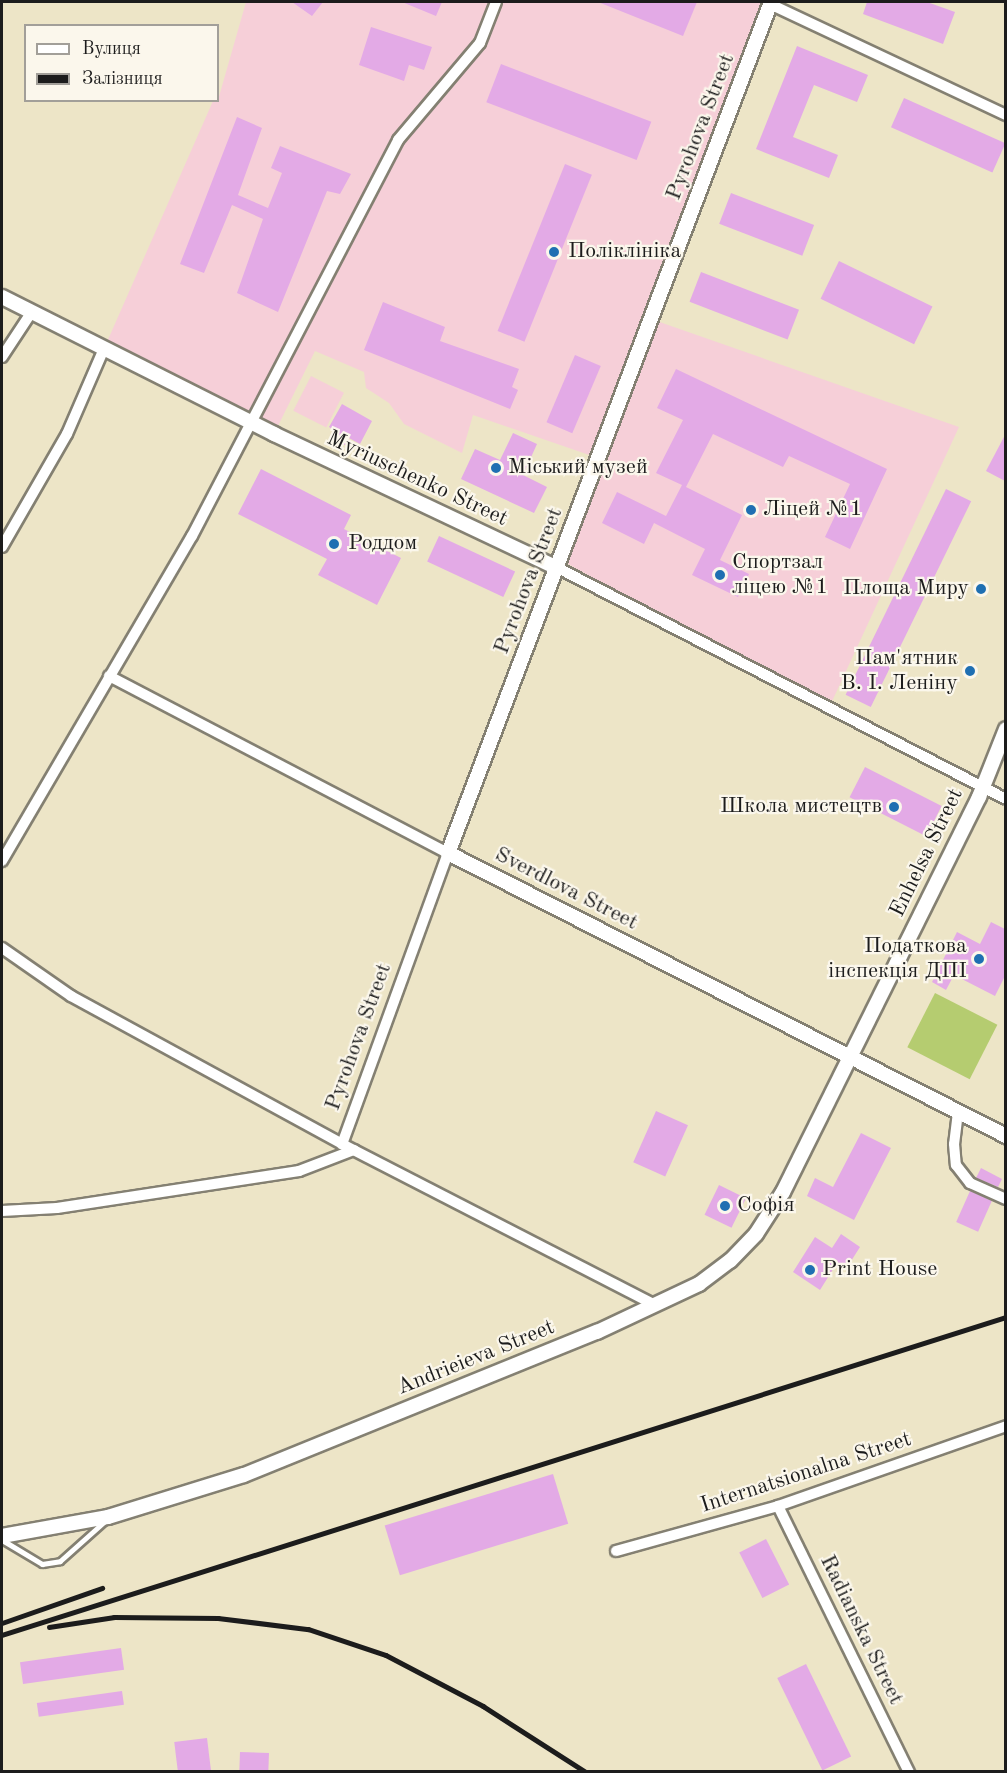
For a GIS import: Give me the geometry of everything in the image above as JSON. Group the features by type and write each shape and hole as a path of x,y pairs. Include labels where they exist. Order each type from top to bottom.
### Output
{"street":[{"path":"2,861 252,423 398,140 480,43 496,2"},
{"path":"770,3 1005,115"},
{"name":"Pyrohova Street","path":"342,1144 448,853 770,3"},
{"name":"Myriuschenko Street","path":"2,297 104,351 556,567 1005,799"},
{"path":"2,357 31,313"},
{"path":"2,547 67,434 104,351"},
{"name":"Sverdlova Street","path":"109,676 448,853 1005,1136"},
{"name":"Enhelsa Street","path":"851,1059 982,789 1005,729"},
{"path":"2,948 71,996 342,1144 655,1305"},
{"name":"Andrieieva Street","path":"2,1538 108,1518 244,1475 655,1305 699,1284 730,1262 756,1234 783,1192 851,1059"},
{"path":"958,1112 954,1144 957,1165 970,1183 1005,1200"},
{"path":"2,1211 57,1208 298,1171 354,1150"},
{"name":"Internatsionalna Street","path":"616,1551 778,1506 1005,1426"},
{"name":"Radianska Street","path":"778,1506 909,1772"}],"lane":[{"path":"2,1538 42,1564 60,1561 84,1544 108,1518"}],"shaded area":[{"path":"246,2 772,2 651,319 959,427 828,710 563,561 598,458 473,415 462,453 404,424 389,403 366,388 364,372 315,351 274,434 103,351 213,102 219,102"},
{"path":"311,376 344,393 326,428 293,411"}],"green space":[{"path":"935,993 997,1025 970,1079 907,1047"}],"building":[{"path":"292,2 323,2 312,16"},
{"path":"402,2 442,2 436,16"},
{"path":"598,2 697,2 683,36"},
{"path":"867,2 927,2 955,12 943,44 863,14"},
{"path":"371,27 432,47 424,70 409,65 404,81 359,65"},
{"path":"797,46 868,75 857,102 814,85 793,137 838,155 829,178 756,149"},
{"path":"501,64 651,122 637,160 486,102"},
{"path":"904,98 1005,143 992,172 891,127"},
{"path":"237,117 262,128 238,195 268,208 282,173 271,168 280,146 351,174 340,194 327,191 278,312 237,293 263,219 232,205 204,273 180,264"},
{"path":"565,164 592,175 524,342 498,331"},
{"path":"731,193 814,225 802,256 719,224"},
{"path":"839,261 932,307 914,344 821,299"},
{"path":"701,272 799,310 788,340 690,302"},
{"path":"383,302 445,327 440,341 519,369 512,387 518,390 510,409 364,350"},
{"path":"575,355 601,366 572,433 546,422"},
{"path":"676,369 887,469 850,549 825,537 850,484 789,456 783,467 713,434 686,487 742,515 720,560 749,574 738,597 692,575 705,549 654,523 644,544 602,523 617,492 666,516 682,485 656,473 683,420 657,408"},
{"path":"342,404 372,421 360,444 349,438 345,445 335,439 336,431 329,427"},
{"name":"Міський музей","path":"513,433 537,444 523,475 547,487 534,513 461,479 475,449 500,460"},
{"path":"1005,435 1005,481 986,471"},
{"name":"Роддом","path":"261,469 351,515 344,529 401,558 377,605 318,575 327,559 238,514"},
{"path":"946,489 971,501 871,707 846,695"},
{"path":"439,536 515,571 503,597 427,561"},
{"path":"865,767 942,806 926,836 850,797"},
{"path":"991,922 1005,929 1005,976 995,996 954,975 946,990 932,982 957,932 980,944"},
{"path":"656,1111 688,1125 665,1176 633,1162"},
{"path":"861,1133 891,1148 854,1220 807,1196 815,1178 833,1187"},
{"path":"981,1168 1002,1179 998,1187 976,1178"},
{"name":"Софія","path":"719,1185 746,1198 731,1228 705,1215"},
{"path":"970,1191 992,1201 978,1232 956,1222"},
{"path":"841,1234 860,1247 846,1269 837,1263 820,1290 793,1272 815,1237 832,1248"},
{"path":"553,1474 568,1524 400,1575 385,1525"},
{"path":"766,1539 789,1584 762,1598 739,1553"},
{"path":"121,1648 124,1670 23,1684 20,1662"},
{"path":"806,1664 851,1757 822,1771 777,1678"},
{"path":"122,1691 124,1705 39,1717 37,1703"},
{"path":"207,1738 211,1772 178,1772 174,1742"},
{"path":"240,1752 269,1753 268,1772 239,1772"}],"railway":[{"path":"2,1635 1006,1317"},
{"path":"2,1623 102,1588"},
{"path":"49,1627 114,1617 218,1618 308,1629 386,1655 483,1706 586,1772"}],"place":[{"name":"Поліклініка","path":"554,252"},
{"name":"Міський музей","path":"496,468"},
{"name":"Ліцей №1","path":"751,510"},
{"name":"Роддом","path":"334,544"},
{"name":"Спортзал ліцею №1","path":"720,575"},
{"name":"Площа Миру","path":"981,589"},
{"name":"Пам'ятник В. І. Леніну","path":"970,671"},
{"name":"Школа мистецтв","path":"894,807"},
{"name":"Податкова інспекція ДПІ","path":"979,959"},
{"name":"Софія","path":"725,1206"},
{"name":"Print House","path":"810,1270"}]}
